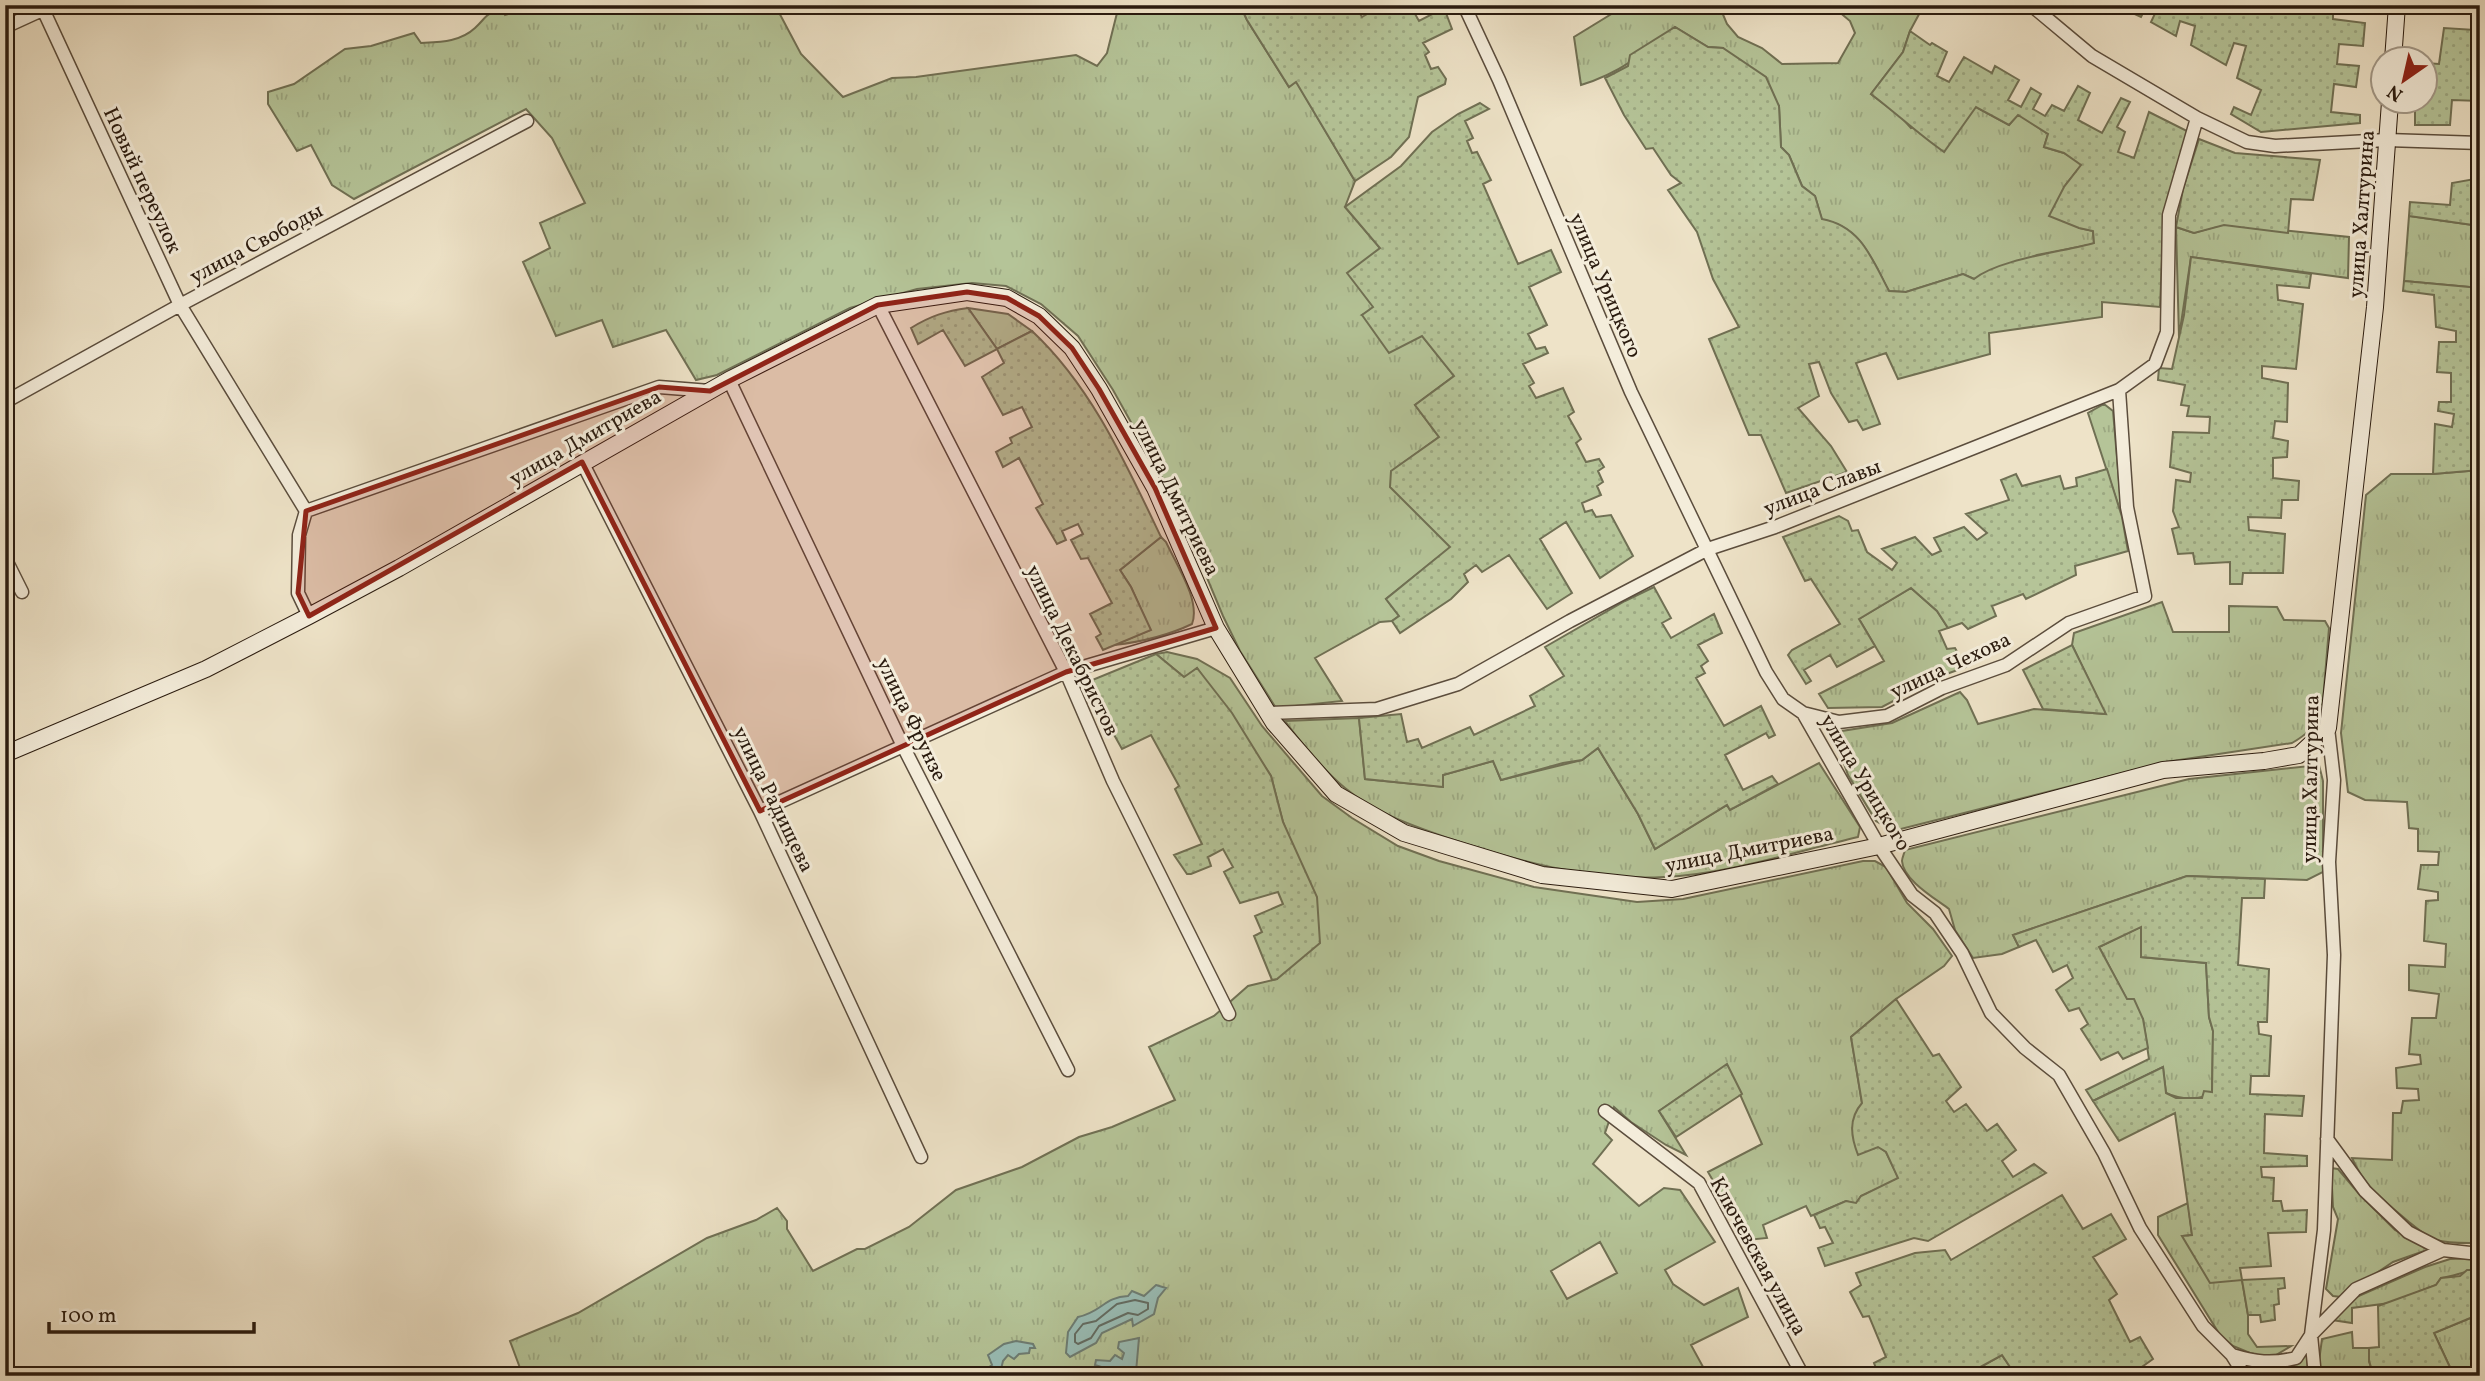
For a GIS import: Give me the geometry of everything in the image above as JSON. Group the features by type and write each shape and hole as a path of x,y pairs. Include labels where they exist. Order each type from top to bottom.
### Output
{"street":[{"name":"улица Урицкого","path":"1464,5 1499,80 1631,392 1766,672 1783,699 1803,713 1880,846 1912,895 1935,913 1962,953 1991,1013 2025,1048 2059,1075 2104,1153 2140,1228 2203,1326 2232,1355 2245,1376"},
{"path":"2031,5 2092,56 2197,118 2247,142 2275,146 2387,140 2480,143"},
{"path":"2394,46 2397,5"},
{"path":"5,27 46,7"},
{"name":"Новый переулок","path":"46,7 180,305 306,511"},
{"name":"улица Халтурина","path":"2315,1376 2311,1335 2325,1230 2334,955 2329,862 2334,780 2328,728 2375,307 2389,116"},
{"name":"улица Славы","path":"1267,713 1377,709 1458,684 1708,549 1775,527 2119,390 2155,364 2167,332 2169,215 2197,118"},
{"name":"улица Свободы","path":"5,401 527,121"},
{"name":"улица Дмитриева","path":"5,754 206,669 399,568 729,380 878,306 967,292 1007,298 1039,316 1072,348 1099,389 1155,488 1216,628 1267,713 1336,794 1405,833 1542,875 1672,889 1880,846 2163,770 2264,761 2299,755 2328,728"},
{"name":"улица Декабристов","path":"878,306 1066,672 1113,781 1229,1014"},
{"name":"улица Фрунзе","path":"729,380 903,746 1068,1070"},
{"path":"309,616 298,593 299,535 306,511 659,387 710,391"},
{"name":"улица Чехова","path":"1803,713 1839,722 1887,716 1942,688 2006,665 2069,623 2145,596 2127,507 2119,390"},
{"name":"улица Радищева","path":"582,462 760,811 921,1157"},
{"path":"5,558 22,592"},
{"path":"760,811 1066,672 1216,628"},
{"name":"Ключевская улица","path":"1605,1111 1699,1183 1803,1376"},
{"path":"2327,1139 2365,1191 2408,1232 2443,1250 2480,1252"},
{"path":"2232,1355 2258,1362 2278,1363 2296,1358 2311,1335 2356,1289 2443,1250"}],"highlighted area":[{"path":"967,292 1007,298 1039,316 1072,348 1099,389 1155,488 1216,628 1066,672 760,811 582,462 309,616 298,593 306,511 659,387 710,391 878,305"}],"green space":[{"path":"535,5 775,5 801,54 843,97 892,78 1076,55 1097,66 1107,53 1119,5 1240,5 1289,87 1296,81 1355,181 1345,207 1380,248 1374,308 1362,315 1422,336 1454,376 1415,405 1439,437 1392,471 1451,547 1386,599 1399,616 1392,621 1380,622 1315,658 1342,701 1276,708 1240,651 1174,499 1113,390 1078,336 1041,304 1006,286 972,283 917,289 850,308 717,375 696,380 666,330 613,347 602,320 556,336 523,262 550,248 540,223 585,203 552,138 526,109 354,199 332,185 311,145 297,151 268,104 268,92 294,84 345,49 371,46 414,33 421,43 449,40 469,33 492,13 502,10 505,15"},
{"path":"1240,5 1358,5 1356,7 1362,17 1383,5 1410,5 1419,21 1444,8 1452,29 1423,43 1429,52 1425,55 1431,69 1438,67 1446,79 1445,84 1418,97 1409,137 1391,157 1355,181 1296,82 1289,87"},
{"path":"1620,5 1719,5 1727,24 1738,37 1762,48 1782,64 1838,63 1855,33 1850,21 1831,5 1924,5 1910,31 1903,52 1871,94 1911,128 1976,107 2009,125 2018,114 2048,134 2044,147 2064,153 2082,164 2064,187 2079,228 2093,231 2094,244 2037,255 1974,279 1963,274 1906,292 1889,291 1871,256 1856,237 1847,229 1822,220 1815,196 1802,186 1789,155 1781,147 1779,106 1723,48 1708,47 1675,27 1620,68 1581,85 1574,37 1613,13"},
{"path":"2115,5 2147,5 2141,17"},
{"path":"2159,5 2212,5 2224,8 2225,5 2333,5 2333,19 2365,23 2363,46 2339,44 2337,64 2359,66 2356,87 2334,84 2331,112 2360,115 2360,123 2261,132 2231,114 2234,107 2251,115 2261,90 2237,78 2246,46 2234,43 2226,65 2191,45 2195,26 2180,21 2176,36 2151,22"},
{"path":"2478,5 2480,101 2452,100 2450,125 2415,125 2415,116 2440,116 2440,57 2444,28 2475,30"},
{"path":"1675,27 1708,47 1723,48 1766,77 1779,106 1781,147 1789,155 1802,186 1815,196 1822,219 1847,229 1856,236 1871,256 1889,291 1906,292 1963,274 1974,279 2015,261 2094,243 2093,231 2049,216 2064,187 2081,165 2064,153 2044,147 2048,134 2018,115 2009,125 1976,107 1944,152 1871,94 1903,52 1910,31 1930,45 1932,43 1947,52 1937,76 1949,82 1964,57 1992,73 1995,66 2019,80 2008,100 2021,107 2031,88 2041,94 2033,109 2045,116 2052,105 2064,111 2078,86 2090,93 2078,120 2102,133 2121,98 2130,102 2117,127 2125,132 2118,152 2134,158 2149,112 2187,131 2164,212 2160,307 2102,302 2102,317 1989,333 1990,354 1898,379 1886,353 1856,363 1880,424 1863,430 1857,420 1849,422 1831,393 1819,362 1809,364 1819,396 1798,408 1831,446 1847,472 1786,493 1761,435 1749,435 1709,339 1739,327 1713,279 1697,232 1668,190 1681,183 1671,175 1653,148 1646,149 1605,78 1628,66 1630,55"},
{"path":"1480,103 1489,109 1465,121 1473,138 1467,141 1472,153 1477,152 1491,180 1483,184 1518,264 1551,250 1561,272 1529,287 1547,325 1528,334 1536,349 1545,347 1548,353 1523,364 1534,383 1529,386 1536,398 1563,388 1574,412 1568,416 1581,439 1576,443 1586,462 1599,459 1604,467 1598,471 1603,482 1597,486 1601,495 1582,503 1585,512 1592,510 1596,517 1611,515 1633,556 1600,578 1566,522 1540,539 1572,593 1547,609 1509,555 1482,572 1476,565 1464,574 1468,582 1451,599 1400,633 1392,621 1399,616 1386,599 1450,547 1390,487 1391,471 1439,437 1415,405 1454,376 1422,336 1389,353 1362,315 1373,307 1347,273 1380,248 1345,207 1401,166 1432,132"},
{"path":"2199,139 2235,153 2320,160 2313,200 2291,199 2288,233 2224,225 2194,233 2176,227 2183,189"},
{"path":"2475,167 2480,167 2480,226 2409,216 2410,202 2450,205 2452,183 2475,179"},
{"path":"2409,216 2480,226 2480,288 2404,281"},
{"path":"2224,224 2349,237 2348,278 2191,257 2179,337 2176,227 2194,233"},
{"path":"2191,257 2311,274 2309,288 2277,285 2278,300 2303,304 2296,369 2262,366 2262,378 2288,383 2287,422 2275,421 2273,438 2288,441 2287,457 2273,458 2273,478 2299,481 2298,500 2282,500 2281,518 2248,517 2249,530 2285,534 2283,573 2243,573 2242,584 2230,584 2230,562 2195,564 2193,553 2178,554 2172,529 2179,527 2173,511 2176,480 2190,482 2191,473 2170,467 2173,432 2209,433 2210,417 2187,416 2189,406 2181,405 2185,385 2158,380 2159,368 2172,369 2184,315"},
{"path":"2404,281 2480,288 2480,470 2433,474 2435,424 2452,427 2454,414 2438,411 2439,402 2451,402 2451,373 2437,372 2439,342 2456,342 2456,331 2436,327 2434,295 2403,291"},
{"path":"968,308 1008,314 1032,331 997,349"},
{"path":"968,308 997,349 965,366 943,330 918,344 911,328 938,315"},
{"path":"1032,331 1073,377 1121,455 1161,537 1120,570 1151,630 1103,650 1096,637 1101,634 1090,614 1112,603 1088,558 1081,559 1071,540 1083,534 1078,524 1062,531 1066,540 1057,544 1036,508 1043,504 1019,458 1003,467 996,452 1012,443 1010,438 1032,427 1022,407 1003,415 982,377 1004,363 997,349"},
{"path":"2104,404 2113,411 2122,517 2088,413"},
{"path":"2107,469 2122,517 2128,551 2075,566 2076,575 2026,599 2023,594 1992,606 1996,616 1968,629 1962,623 1948,628 1937,611 1911,588 1859,619 1875,646 1837,667 1830,655 1804,670 1811,681 1806,684 1788,655 1792,650 1840,624 1811,579 1805,581 1783,537 1839,516 1848,521 1852,531 1858,530 1867,552 1892,570 1897,563 1882,549 1915,537 1932,555 1941,551 1934,538 1964,527 1977,540 1987,533 1966,514 2009,500 2001,480 2016,474 2022,486 2060,476 2064,489 2077,486 2076,478"},
{"path":"2480,470 2480,1162 2474,1164 2480,1180 2480,1243 2458,1243 2432,1238 2409,1222 2370,1187 2352,1158 2392,1160 2393,1113 2401,1113 2403,1101 2419,1100 2418,1089 2397,1088 2396,1068 2421,1064 2420,1055 2409,1054 2412,1018 2436,1018 2439,994 2409,990 2409,965 2445,967 2446,944 2424,941 2426,901 2438,900 2438,892 2418,889 2421,865 2438,865 2439,852 2418,851 2418,829 2409,828 2407,802 2365,800 2348,792 2341,733 2366,495 2391,474"},
{"path":"1161,537 1166,542 1190,594 1194,615 1192,624 1154,638 1114,645 1150,630 1131,587 1120,570"},
{"path":"1654,587 1671,618 1662,623 1671,638 1714,614 1722,633 1698,645 1708,661 1701,666 1705,673 1696,678 1724,726 1761,706 1775,735 1769,738 1766,733 1725,755 1743,790 1772,776 1778,784 1730,810 1727,805 1655,849 1638,814 1598,748 1582,760 1501,780 1493,761 1443,775 1443,787 1365,779 1359,718 1401,714 1407,742 1418,739 1422,748 1470,727 1474,735 1535,706 1530,696 1564,676 1545,647"},
{"path":"1911,588 1937,611 1948,628 1939,631 1947,649 1955,648 1966,667 1941,676 1882,707 1828,708 1819,694 1884,661 1859,619"},
{"path":"2162,602 2173,632 2229,632 2229,606 2277,607 2284,620 2325,621 2329,628 2322,712 2313,726 2292,743 2166,762 1893,831 1876,821 1848,775 1838,747 1842,731 1892,723 1960,692 1967,700 1978,724 2034,709 2105,714 2072,645 2074,633"},
{"path":"2072,645 2106,714 2043,709 2023,670"},
{"path":"1167,652 1197,659 1230,678 1262,726 1322,796 1398,846 1439,861 1534,887 1637,902 1683,899 1863,861 1875,861 1886,867 1907,903 1933,929 1952,956 1944,966 1896,999 1851,1037 1862,1103 1878,1146 1886,1152 1899,1179 1861,1196 1856,1204 1846,1201 1811,1216 1806,1206 1763,1225 1767,1238 1747,1240 1708,1172 1762,1144 1727,1065 1659,1111 1686,1155 1631,1122 1614,1107 1605,1133 1612,1140 1593,1164 1639,1206 1664,1188 1680,1190 1715,1242 1665,1270 1673,1284 1704,1305 1738,1288 1748,1317 1691,1345 1708,1376 523,1376 510,1341 578,1313 707,1238 756,1220 777,1208 787,1221 787,1229 813,1271 909,1227 956,1190 1022,1167 1079,1137 1112,1127 1175,1100 1149,1047 1214,1016 1248,986 1277,979 1298,860 1283,822 1271,776 1197,668 1185,678 1156,654","holes":["1600,1242 1617,1273 1567,1299 1551,1271"]},
{"path":"1156,654 1184,677 1197,668 1232,713 1271,776 1283,822 1317,897 1320,943 1277,979 1272,980 1254,936 1262,932 1255,916 1283,904 1278,892 1240,903 1224,872 1233,867 1223,849 1208,857 1211,866 1187,874 1174,855 1202,844 1175,789 1179,786 1151,735 1122,749 1085,683"},
{"path":"1359,718 1365,779 1443,787 1443,775 1493,761 1501,780 1582,760 1598,748 1638,814 1655,849 1727,805 1730,810 1819,763 1860,827 1858,837 1761,862 1688,875 1608,876 1553,868 1472,846 1393,817 1368,804 1328,773 1285,721"},
{"path":"2319,765 2323,781 2323,872 2307,880 2187,876 2013,935 2019,947 2002,954 1973,958 1955,930 1949,909 1914,882 1902,861 1905,850 2189,779"},
{"path":"2187,876 2265,879 2264,898 2242,898 2238,965 2269,969 2267,1022 2258,1022 2259,1034 2271,1036 2269,1076 2251,1076 2250,1094 2304,1096 2302,1116 2265,1114 2264,1153 2307,1156 2307,1166 2261,1167 2262,1177 2274,1178 2273,1201 2281,1201 2283,1211 2307,1210 2306,1232 2268,1233 2271,1266 2240,1268 2242,1280 2210,1283 2182,1236 2192,1235 2175,1113 2119,1141 2093,1101 2163,1067 2166,1093 2176,1098 2202,1098 2204,1091 2212,1092 2213,1031 2209,1017 2206,963 2141,957 2141,927 2099,947 2127,999 2134,999 2143,1019 2148,1048 2123,1059 2118,1052 2101,1060 2081,1029 2088,1024 2079,1008 2069,1011 2056,990 2073,978 2067,965 2053,972 2036,940 2019,947 2013,935"},
{"path":"2142,926 2141,957 2206,963 2209,1017 2213,1031 2212,1092 2190,1098 2166,1093 2163,1067 2093,1101 2086,1090 2149,1059 2143,1019 2127,1000 2099,947"},
{"path":"1896,999 1933,1056 1939,1054 1961,1087 1946,1101 1954,1112 1966,1104 1987,1131 1997,1124 2016,1150 2002,1161 2013,1177 2034,1164 2046,1173 1928,1241 1914,1238 1825,1266 1818,1248 1833,1243 1825,1227 1820,1228 1814,1215 1846,1201 1856,1203 1861,1196 1898,1178 1886,1152 1878,1147 1858,1155 1852,1135 1854,1115 1862,1103 1851,1037"},
{"path":"1727,1064 1742,1094 1676,1137 1659,1111"},
{"path":"2331,1168 2338,1169 2395,1230 2430,1249 2393,1262 2341,1297 2333,1296 2326,1289 2338,1219 2333,1207"},
{"path":"2062,1195 2083,1229 2111,1214 2126,1239 2093,1257 2117,1294 2109,1300 2130,1342 2140,1337 2153,1359 2129,1376 2016,1376 2002,1355 1964,1376 1879,1376 1874,1363 1886,1357 1869,1316 1863,1317 1850,1292 1861,1285 1856,1273 1915,1253 1945,1250 1951,1260"},
{"path":"2188,1203 2192,1235 2183,1236 2242,1280 2248,1334 2257,1347 2291,1346 2276,1355 2263,1356 2233,1346 2220,1335 2158,1235 2158,1217"},
{"path":"2480,1258 2480,1270 2441,1278 2436,1285 2390,1303 2352,1308 2352,1323 2332,1320 2354,1298 2425,1267 2450,1259"},
{"path":"2467,1270 2480,1270 2480,1314 2434,1333 2454,1376 2374,1376 2369,1361 2369,1348 2379,1347 2378,1306 2436,1285 2441,1278 2460,1276"},
{"path":"2284,1278 2285,1288 2278,1289 2279,1304 2274,1305 2275,1320 2261,1322 2260,1315 2248,1315 2242,1280"},
{"path":"2480,1314 2480,1376 2454,1376 2434,1333"},
{"path":"2352,1332 2353,1348 2369,1348 2369,1361 2374,1376 2321,1376 2319,1361 2322,1339"},
{"path":"2307,1351 2308,1376 2253,1376 2249,1366 2288,1366"},
{"path":"2002,1355 2016,1376 1964,1376"}],"water":[{"path":"1156,1285 1166,1288 1158,1298 1154,1314 1133,1326 1132,1319 1102,1333 1096,1343 1070,1357 1066,1353 1068,1332 1078,1317 1093,1312 1113,1299 1128,1296 1132,1291 1144,1296"},
{"path":"1139,1338 1136,1372 1114,1376 1114,1373 1095,1365 1096,1360 1110,1361 1115,1355 1122,1359 1124,1353 1118,1348 1119,1342"},
{"path":"1016,1341 1033,1344 1035,1348 1030,1348 1029,1353 1019,1354 1014,1359 1008,1355 1003,1361 1000,1373 1004,1376 976,1376 992,1365 988,1355 1004,1344"}]}
